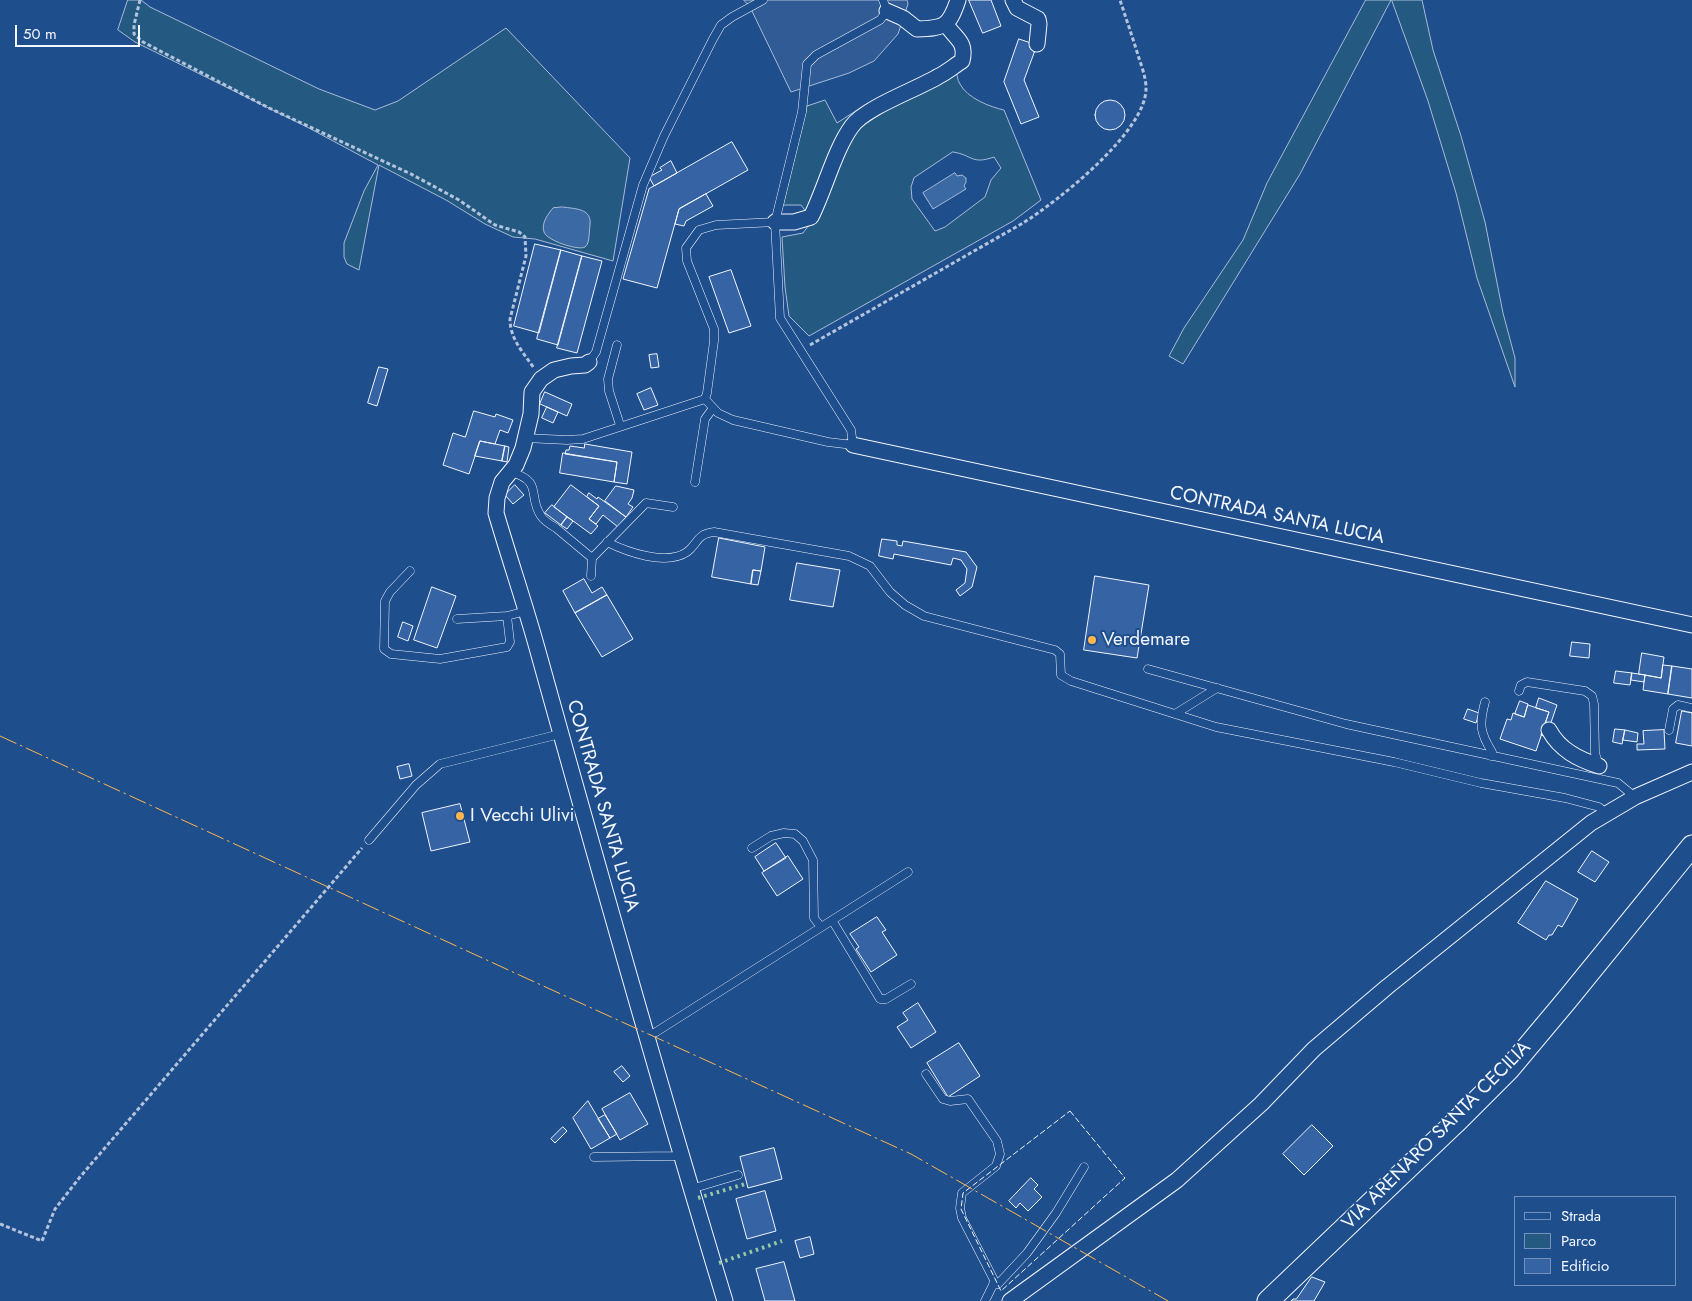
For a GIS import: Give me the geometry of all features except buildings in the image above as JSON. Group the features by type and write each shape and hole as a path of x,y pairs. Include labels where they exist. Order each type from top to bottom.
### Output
{"street":[{"path":"885,5 917,29 946,24 953,16 958,0"},
{"path":"1013,0 1017,8 1038,19 1037,44"},
{"path":"775,222 794,222 811,217 822,195 839,151 853,125 866,114 939,76 962,61 964,54 963,45 946,24"},
{"path":"541,378 554,370 584,365 589,362"},
{"name":"CONTRADA SANTA LUCIA","path":"541,378 532,392 531,414 525,438 516,465 502,482 497,498 496,513 526,611 646,1036 724,1301"},
{"name":"CONTRADA SANTA LUCIA","path":"853,445 1692,625"},
{"path":"1549,730 1554,740 1563,749 1601,773"},
{"path":"1010,1301 1177,1180 1261,1104 1314,1049 1387,987 1591,823 1635,797 1692,772"},
{"name":"VIA ARENARO SANTA CECILIA","path":"1268,1301 1509,1069 1692,846"}],"lane":[{"path":"589,362 596,352 642,184 664,136 721,25 763,0"},
{"path":"705,399 718,413 732,420 828,442 853,445 850,430 780,318 775,222 802,112 807,64 816,55 880,20 885,5"},
{"path":"705,399 714,341 714,329 687,261 686,248 699,230 716,225 775,222"},
{"path":"617,345 608,378 609,391 620,425"},
{"path":"525,438 583,439 620,425 705,399"},
{"path":"695,482 705,419 713,408"},
{"path":"511,472 521,475 530,482 535,492 536,507 542,518 592,558"},
{"path":"591,576 592,558 646,503 673,507"},
{"path":"608,542 623,550 643,555 656,557 678,556 688,551 696,540 707,532 714,532 849,556 870,566 890,592 905,605 924,616 1055,650 1060,654 1061,675 1071,681 1216,727 1256,737 1394,762 1481,782 1565,798 1600,807 1606,814"},
{"path":"410,571 390,592 385,601 384,649 391,654 440,660 507,647 510,642 507,616"},
{"path":"457,619 507,616 526,611"},
{"path":"1148,669 1346,724 1491,756 1601,773 1618,783 1635,797"},
{"path":"1519,691 1521,684 1527,682 1585,691 1592,696 1594,704 1595,753 1601,773"},
{"path":"1175,714 1217,688"},
{"path":"1485,702 1480,720 1481,730 1492,752 1491,756"},
{"path":"1669,730 1673,709 1678,705 1692,708"},
{"path":"369,840 416,785 440,764 560,734"},
{"path":"752,848 771,836 784,833 795,834 803,841 813,860 814,918 821,927"},
{"path":"646,1036 656,1032 908,872"},
{"path":"832,920 880,999 886,999 911,984"},
{"path":"926,1074 943,1098 950,1101 968,1099 997,1141 1000,1154 996,1166 962,1193 960,1208 962,1218 994,1280 984,1301"},
{"path":"594,1157 675,1156 680,1153"},
{"path":"993,1285 998,1284 1027,1253 1056,1213 1084,1167"},
{"path":"691,1189 738,1175"}],"path":[{"path":"140,0 134,25 134,34 143,42 270,108 411,174 460,200 495,225 519,232 525,237 526,256 510,319 510,327 512,337 541,378"},
{"path":"801,350 1023,224 1046,208 1087,174 1133,126 1143,108 1146,88 1143,71 1120,0"},
{"path":"0,1224 42,1241 55,1209 80,1177 369,840"}],"green space":[{"path":"128,0 141,0 150,7 319,89 375,110 398,101 506,28 630,158 613,261 535,239 513,237 485,224 446,200 379,165 359,270 347,264 344,257 344,243 364,191 378,165 307,127 135,42 118,30"},
{"path":"1366,0 1391,0 1300,174 1183,364 1169,356 1184,328 1243,240 1267,183"},
{"path":"1392,0 1422,0 1433,50 1461,136 1485,222 1503,313 1515,358 1515,387 1477,278 1456,193 1428,101"},
{"path":"956,68 959,82 968,94 992,107 1004,110 1041,200 1013,221 809,336 789,316 782,237 803,233 809,225 807,213 801,205 783,205 807,106 825,100 837,123 868,103 875,108","holes":["953,152 976,160 994,157 1001,168 991,180 985,197 945,227 935,231 912,199 911,187 914,178"]}],"shaded area":[{"path":"744,0 907,0 908,4 898,34 874,61 849,73 791,92 750,7"},
{"path":"955,173 957,176 962,175 966,178 964,186 966,189 933,209 923,193"},
{"path":"563,207 582,210 588,215 590,219 589,237 585,247 581,248 563,244 550,238 544,232 544,222 551,210"}],"hedge":[{"path":"698,1198 745,1184"},
{"path":"719,1263 782,1241"}],"fence":[{"path":"1070,1111 1125,1178 1001,1291 961,1209 963,1193 1070,1111"}],"power":[{"path":"0,736 911,1154 1168,1301"}],"place":[{"name":"Verdemare","path":"1092,640"},
{"name":"I Vecchi Ulivi","path":"460,816"}]}
